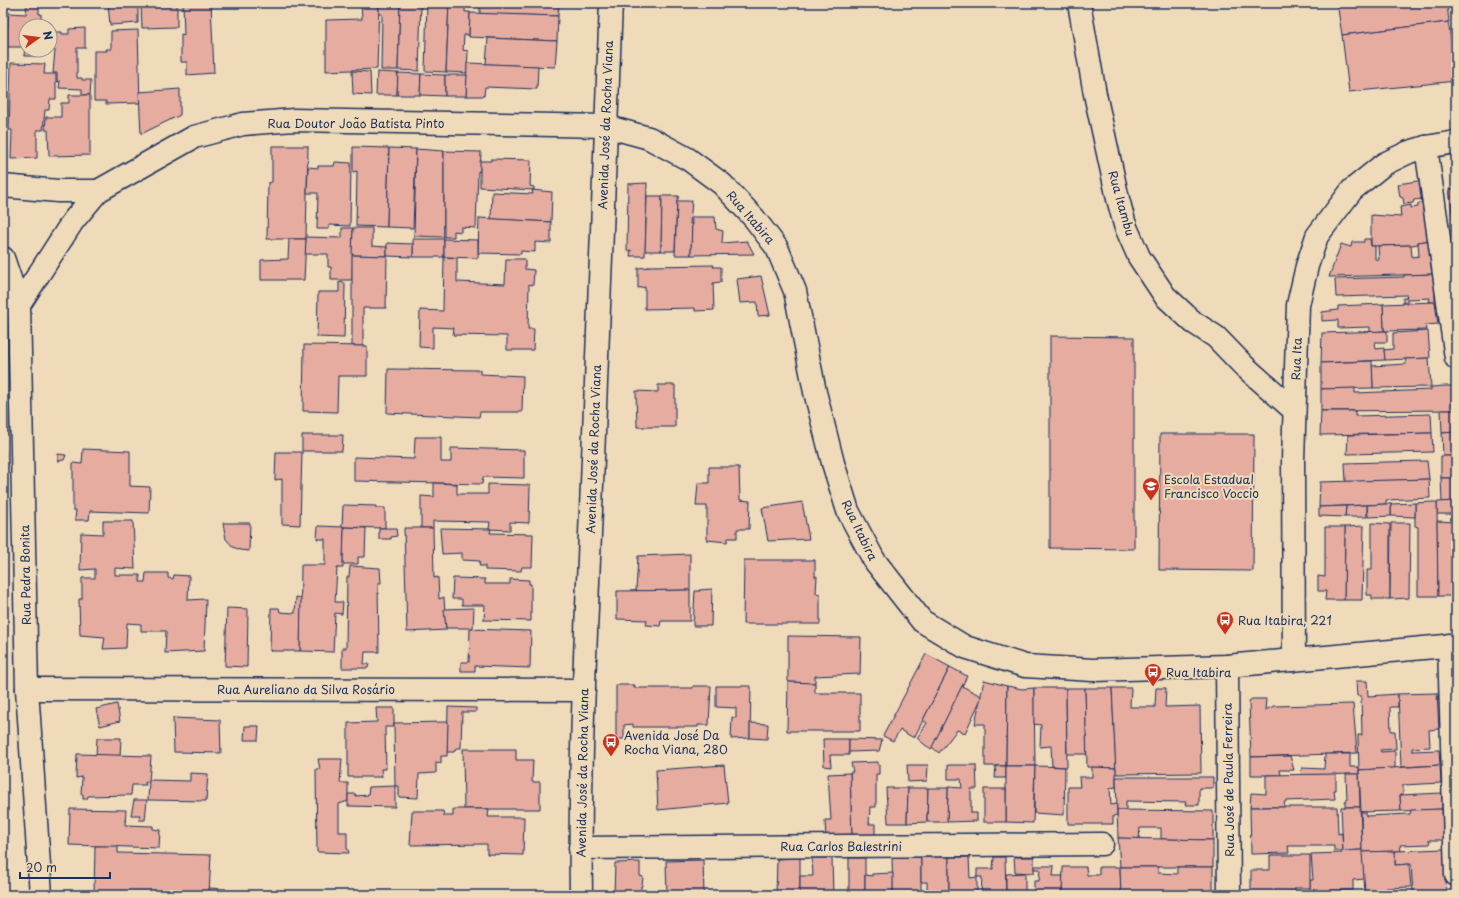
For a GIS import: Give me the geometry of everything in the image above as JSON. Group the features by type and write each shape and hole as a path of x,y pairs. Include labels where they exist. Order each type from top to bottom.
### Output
{"street":[{"name":"Avenida José da Rocha Viana","path":"581,895 580,848 584,690 611,3"},
{"name":"Rua Itambu","path":"1079,3 1095,94 1118,199 1125,225 1139,257 1165,296 1193,322 1216,336 1244,366 1294,410"},
{"name":"Rua Doutor João Batista Pinto","path":"98,190 194,137 243,124 294,120 605,126"},
{"name":"Rua Itabira","path":"605,126 649,138 688,159 722,184 754,218 778,248 795,291 815,392 833,464 848,511 874,560 922,620 965,647 1025,666 1093,670 1227,666 1453,645"},
{"name":"Rua Ita","path":"1294,660 1294,410 1298,305 1307,266 1317,236 1352,190 1384,164 1409,152 1426,147 1456,142"},
{"path":"1426,147 1456,358"},
{"path":"3,186 58,191 98,190"},
{"path":"19,306 73,221 98,190"},
{"name":"Rua Pedra Bonita","path":"3,258 19,306 27,688 40,895"},
{"path":"1453,645 1456,875"},
{"name":"Rua José de Paula Ferreira","path":"1227,666 1229,895"},
{"name":"Rua Aureliano da Silva Rosário","path":"27,688 584,690"},
{"name":"Rua Carlos Balestrini","path":"580,848 1102,844"}],"building":[{"path":"108,3 138,3 138,23 110,25"},
{"path":"141,3 177,3 177,27 142,28"},
{"path":"183,3 211,3 214,73 187,75 187,62 181,62 181,34 184,35"},
{"path":"361,3 379,3 377,69 326,71 326,20 362,19"},
{"path":"379,3 400,3 398,70 381,70 382,14 379,14"},
{"path":"400,3 421,3 419,71 398,70"},
{"path":"427,3 449,3 446,72 425,71"},
{"path":"449,3 465,3 465,12 470,12 469,35 464,35 463,50 468,51 467,73 446,72"},
{"path":"490,3 559,3 558,16 480,14 480,7 489,7"},
{"path":"1337,3 1447,3 1449,22 1342,35"},
{"path":"27,4 39,5 39,14 41,14 41,18 18,18 18,47 7,47 8,13 26,14"},
{"path":"470,13 558,16 557,41 469,37"},
{"path":"1448,22 1456,69 1456,81 1349,92 1342,35"},
{"path":"85,28 85,48 77,48 77,78 82,78 82,80 91,80 90,95 82,95 82,89 59,88 60,81 57,82 57,73 53,73 54,58 58,58 58,32 62,32 62,34 69,34 69,29"},
{"path":"138,30 140,103 106,104 106,101 94,101 94,51 107,51 106,49 111,49 111,31"},
{"path":"488,38 557,41 555,67 486,64"},
{"path":"11,63 45,64 44,74 56,74 56,99 50,99 49,110 45,110 43,130 37,130 37,158 11,159 12,130 9,130"},
{"path":"467,63 538,66 537,89 485,87 484,96 466,96"},
{"path":"352,71 370,72 371,95 353,94"},
{"path":"377,72 398,73 397,95 376,95"},
{"path":"398,73 421,74 420,95 397,95"},
{"path":"421,74 445,75 445,96 420,95"},
{"path":"445,75 467,75 466,96 445,96"},
{"path":"180,89 180,115 141,134 139,92"},
{"path":"69,95 90,95 90,155 49,156 48,130 45,130 46,117 61,117 61,103 69,103"},
{"path":"272,146 308,146 306,239 267,239 268,183 272,182"},
{"path":"353,147 389,148 387,227 356,226 357,171 353,172"},
{"path":"389,148 416,149 413,228 387,227"},
{"path":"416,149 444,151 444,237 414,236"},
{"path":"444,151 481,152 480,172 478,171 476,228 461,227 461,232 454,231 454,237 444,237"},
{"path":"491,159 531,160 530,186 534,187 534,190 480,187 480,161 491,161"},
{"path":"335,162 351,163 350,226 329,225 329,229 317,229 318,193 307,193 308,167 318,168 318,166 334,166"},
{"path":"1424,180 1426,196 1422,197 1422,199 1414,200 1413,203 1404,204 1403,198 1400,197 1398,184"},
{"path":"647,183 645,256 630,256 631,250 627,251 628,184"},
{"path":"1449,189 1456,189 1456,236 1455,236"},
{"path":"532,190 552,192 551,222 491,219 492,192 533,194"},
{"path":"647,196 662,196 661,251 645,251"},
{"path":"662,196 679,196 677,201 675,251 661,251"},
{"path":"677,201 692,201 690,224 692,224 691,255 675,255"},
{"path":"1422,203 1424,216 1428,215 1431,240 1418,242 1418,244 1412,245 1371,246 1371,215 1401,217 1400,207 1411,205 1411,208 1418,207 1418,204"},
{"path":"692,217 715,217 716,229 723,231 722,243 747,241 754,254 691,255"},
{"path":"479,218 551,222 551,243 535,242 535,252 521,251 521,254 478,253"},
{"path":"342,228 353,228 352,280 331,280 331,267 328,267 328,254 305,254 306,237 342,238"},
{"path":"353,228 372,228 372,246 387,247 387,256 352,255"},
{"path":"289,239 306,239 304,280 261,280 261,260 288,259"},
{"path":"413,239 444,239 444,257 413,257"},
{"path":"444,239 478,240 478,258 444,257"},
{"path":"1364,239 1370,239 1371,246 1375,246 1375,259 1379,260 1378,246 1411,245 1412,257 1419,256 1418,242 1431,240 1435,274 1329,277 1341,244 1351,247 1352,242 1364,242"},
{"path":"387,243 413,244 413,257 387,256"},
{"path":"1451,248 1456,248 1456,276 1455,276"},
{"path":"352,255 387,256 386,308 363,308 363,346 352,346"},
{"path":"444,257 457,258 457,282 505,284 506,259 525,259 525,269 534,270 533,285 529,284 528,329 534,329 533,350 507,350 507,336 453,335 454,328 433,327 433,348 419,347 420,310 443,311"},
{"path":"714,265 713,267 721,267 721,282 713,283 714,310 695,311 695,308 645,309 645,287 638,288 638,268 649,266"},
{"path":"1435,274 1435,302 1429,302 1430,298 1407,299 1407,303 1403,303 1403,298 1406,298 1407,295 1336,297 1335,279 1404,277 1404,275"},
{"path":"761,276 770,315 758,316 757,302 740,303 737,279"},
{"path":"339,282 345,283 344,338 317,337 318,292 339,292"},
{"path":"1435,302 1438,324 1426,325 1427,330 1384,331 1383,304"},
{"path":"1383,304 1384,331 1370,332 1370,327 1338,328 1338,320 1322,321 1322,312 1338,310 1338,306"},
{"path":"1387,331 1387,342 1375,342 1376,349 1384,348 1385,360 1321,363 1322,333"},
{"path":"1428,331 1430,358 1385,360 1384,350 1393,349 1393,333"},
{"path":"1050,336 1134,337 1134,549 1050,548"},
{"path":"304,345 367,346 367,376 338,376 337,412 303,411"},
{"path":"1429,358 1431,387 1373,388 1372,366 1406,364 1405,359"},
{"path":"1372,361 1373,388 1321,389 1321,363"},
{"path":"388,369 480,370 480,374 523,376 522,412 480,412 479,417 387,413"},
{"path":"658,385 675,385 675,427 637,427 636,391 658,392"},
{"path":"1456,386 1456,410 1321,411 1321,389 1355,388 1355,393 1431,390 1431,387"},
{"path":"1441,410 1456,410 1456,432 1442,433"},
{"path":"1321,411 1355,411 1355,416 1431,414 1432,433 1320,435"},
{"path":"1456,432 1456,456 1443,456 1442,433"},
{"path":"1432,433 1433,452 1347,454 1348,435"},
{"path":"1160,434 1254,434 1253,571 1159,570"},
{"path":"302,435 343,435 342,451 302,451"},
{"path":"415,437 441,437 441,462 451,462 451,448 524,450 524,478 483,477 482,484 354,481 354,457 414,459"},
{"path":"83,449 130,451 130,486 150,487 149,513 90,511 89,520 75,520 76,510 73,510 73,463 82,464"},
{"path":"3,451 5,451 5,474 3,474"},
{"path":"276,452 302,452 300,525 282,524 282,479 275,480"},
{"path":"58,454 66,455 64,460 58,461"},
{"path":"1441,456 1456,456 1456,478 1441,478"},
{"path":"1427,461 1429,479 1346,482 1345,463"},
{"path":"709,467 739,467 740,500 750,501 749,529 737,529 737,538 728,538 727,542 707,540 707,506 696,506 698,483 709,483"},
{"path":"1441,478 1456,478 1456,501 1442,502"},
{"path":"1429,479 1430,498 1386,500 1386,504 1319,507 1320,482"},
{"path":"434,483 457,484 457,494 488,494 488,484 530,485 529,523 510,522 510,530 489,529 490,522 433,521 433,528 421,528 421,496 434,497"},
{"path":"1456,501 1456,514 1437,514 1437,502"},
{"path":"802,502 809,539 768,541 762,508"},
{"path":"1437,502 1438,596 1418,596 1418,527 1415,526 1415,503"},
{"path":"1415,503 1415,517 1391,516 1391,504"},
{"path":"1391,504 1391,516 1368,517 1367,505"},
{"path":"343,505 376,506 376,508 385,508 385,528 342,527"},
{"path":"1367,505 1367,517 1345,517 1346,506"},
{"path":"1346,506 1345,517 1319,516 1319,507"},
{"path":"103,521 133,521 135,569 115,568 115,575 140,575 140,582 145,582 146,573 168,573 168,578 173,579 174,575 189,576 188,600 206,599 204,651 165,653 166,631 141,631 141,624 127,623 126,648 103,649 105,637 80,635 79,599 82,599 82,578 95,578 95,569 80,570 81,533 103,534"},
{"path":"1437,521 1456,522 1455,596 1438,596"},
{"path":"223,523 250,523 249,551 240,550 233,547 226,539"},
{"path":"1372,523 1390,524 1390,599 1372,599 1372,595 1367,595 1367,570 1372,570"},
{"path":"1391,523 1410,523 1409,598 1390,599"},
{"path":"318,526 344,527 343,568 337,568 335,602 343,602 342,614 335,613 333,652 300,651 301,565 325,565 325,539 317,539"},
{"path":"1364,526 1362,600 1344,600 1345,527"},
{"path":"344,527 366,528 365,557 358,557 358,564 343,564"},
{"path":"1325,527 1345,527 1344,600 1325,600 1326,591 1318,591 1318,576 1325,577"},
{"path":"379,528 396,528 397,536 391,537 391,539 379,539"},
{"path":"404,528 433,528 434,578 438,577 439,599 444,597 446,630 407,632"},
{"path":"440,528 491,529 490,533 533,534 532,567 522,567 521,571 485,570 485,566 479,566 480,561 462,560 462,553 442,554"},
{"path":"690,554 690,590 636,591 638,556"},
{"path":"744,560 815,560 815,577 817,576 816,593 820,594 820,624 743,624"},
{"path":"350,566 380,568 381,583 378,583 379,652 365,652 364,664 369,664 368,668 342,668 342,648 346,648 347,577 349,577"},
{"path":"453,578 485,579 485,584 510,584 510,579 529,580 529,584 531,584 531,621 484,620 485,605 462,605 462,599 452,599"},
{"path":"712,589 711,626 693,626 695,591"},
{"path":"690,590 690,621 661,621 660,626 646,625 647,620 617,619 617,591"},
{"path":"296,597 301,598 300,651 270,651 271,608 279,608 280,612 295,613"},
{"path":"227,608 248,609 247,667 225,666"},
{"path":"474,608 473,628 446,628 444,609"},
{"path":"470,629 531,631 530,668 475,666 475,671 461,671 461,662 469,662"},
{"path":"788,636 861,637 860,674 815,676 815,683 788,682"},
{"path":"926,654 950,667 914,738 900,730 893,741 883,736"},
{"path":"950,667 967,676 931,750 917,738 927,723 923,720"},
{"path":"984,680 1007,686 1006,766 985,766 985,724 975,724"},
{"path":"1356,681 1367,681 1368,696 1398,694 1398,707 1390,707 1391,731 1395,731 1396,749 1380,750 1381,752 1395,751 1395,768 1359,770 1358,735 1362,735 1361,696 1357,696"},
{"path":"788,682 815,683 815,693 860,693 860,731 787,731"},
{"path":"616,685 635,685 634,688 693,688 693,686 711,686 709,725 698,725 698,727 633,727 633,724 624,725 624,739 616,739"},
{"path":"716,686 751,686 750,738 731,739 732,717 736,718 736,708 716,707"},
{"path":"962,686 981,696 980,701 965,733 957,730 939,753 932,747"},
{"path":"1007,686 1022,689 1034,688 1035,766 1006,766"},
{"path":"1034,688 1066,688 1067,767 1052,766 1051,746 1040,747 1041,725 1034,724"},
{"path":"1066,688 1085,688 1087,754 1067,754"},
{"path":"1085,688 1112,688 1116,768 1087,767"},
{"path":"1112,688 1131,688 1130,707 1155,707 1156,688 1166,688 1165,707 1200,706 1201,773 1116,774"},
{"path":"1437,693 1439,729 1429,730 1430,747 1412,748 1412,751 1439,750 1440,765 1401,767 1398,694"},
{"path":"1252,699 1266,699 1265,710 1274,706 1353,704 1357,753 1251,757 1249,701"},
{"path":"117,704 120,721 100,726 96,709"},
{"path":"448,707 476,708 476,712 462,712 461,748 456,748 454,752 447,752"},
{"path":"376,708 394,708 394,727 385,727 386,769 381,769 382,777 348,777 348,723 377,722"},
{"path":"173,718 220,720 221,753 174,752"},
{"path":"448,722 447,756 441,756 441,763 436,762 436,773 419,774 418,798 399,797 399,786 395,786 394,723"},
{"path":"750,723 768,724 767,739 750,738"},
{"path":"245,726 259,726 258,740 244,740"},
{"path":"97,738 121,738 120,756 96,755"},
{"path":"823,739 849,739 849,755 830,755 831,767 824,766"},
{"path":"849,739 882,740 879,751 849,752"},
{"path":"463,749 516,749 516,760 533,760 532,782 540,782 540,809 464,809"},
{"path":"77,754 151,756 149,782 145,782 146,785 132,785 131,795 88,796 87,799 83,799 83,794 81,795 82,777 76,778"},
{"path":"1325,754 1350,754 1350,767 1359,767 1359,774 1301,775 1302,768 1324,769"},
{"path":"1290,756 1294,770 1280,770 1281,775 1251,775 1251,757"},
{"path":"318,759 342,759 340,783 348,783 348,801 339,804 339,832 347,832 347,849 349,853 317,852 316,769 320,769"},
{"path":"878,762 879,774 876,774 876,807 870,807 869,824 875,824 875,839 852,839 850,772 853,772 851,763"},
{"path":"724,765 728,803 658,810 656,770"},
{"path":"907,765 928,765 927,781 908,782"},
{"path":"948,765 976,765 977,789 971,789 971,813 977,813 977,821 947,822 948,787 962,788 961,779 948,779"},
{"path":"1440,765 1441,783 1403,785 1403,794 1400,795 1401,811 1361,812 1359,770"},
{"path":"996,766 1006,766 1006,778 995,778"},
{"path":"1006,766 1035,766 1033,823 1006,822"},
{"path":"1035,766 1065,767 1064,815 1034,813"},
{"path":"1092,767 1116,768 1116,787 1110,788 1111,805 1117,804 1117,815 1113,816 1113,824 1068,824 1068,787 1080,787 1079,777 1092,777"},
{"path":"190,773 208,774 206,801 148,800 149,780 190,781"},
{"path":"850,773 852,839 826,839 825,820 831,820 828,774"},
{"path":"1336,774 1336,790 1334,790 1335,799 1285,801 1284,807 1250,807 1251,793 1266,794 1266,775"},
{"path":"1346,774 1359,774 1360,807 1345,807 1345,801 1347,801"},
{"path":"1116,777 1213,777 1213,788 1199,788 1199,805 1185,805 1186,802 1126,801 1126,810 1117,810"},
{"path":"395,786 395,807 348,806 348,794 356,794 355,796 368,795 369,787"},
{"path":"886,788 908,788 907,823 888,823"},
{"path":"908,788 928,788 927,822 907,823"},
{"path":"928,788 948,788 947,822 927,822"},
{"path":"984,789 1006,789 1006,822 984,822"},
{"path":"1442,793 1442,809 1401,811 1400,795"},
{"path":"134,800 147,800 145,820 139,820 140,815 131,815"},
{"path":"1250,807 1337,807 1338,834 1342,833 1343,851 1334,851 1334,846 1288,846 1289,853 1251,854"},
{"path":"1341,807 1360,807 1362,850 1343,851"},
{"path":"70,809 126,810 125,825 153,826 153,829 160,830 159,848 69,845"},
{"path":"453,809 489,809 488,817 524,817 523,855 487,854 487,844 410,845 412,811 443,811 444,816 453,816"},
{"path":"1442,809 1444,840 1429,840 1430,844 1400,845 1401,851 1362,852 1361,812 1366,812 1366,816 1410,814 1411,810"},
{"path":"1117,810 1213,811 1213,840 1161,839 1161,828 1140,828 1139,839 1118,838"},
{"path":"1118,838 1213,840 1213,867 1120,867"},
{"path":"95,846 118,846 118,853 211,855 209,895 94,893"},
{"path":"1444,849 1447,893 1413,893 1411,864 1395,865 1395,851"},
{"path":"1362,850 1365,879 1353,880 1353,890 1310,891 1310,880 1313,880 1311,854 1342,853 1341,851"},
{"path":"1395,851 1395,865 1409,864 1411,887 1386,888 1386,892 1365,892 1362,852"},
{"path":"1270,855 1310,855 1310,888 1295,888 1295,892 1251,893 1251,870 1270,870"},
{"path":"892,857 921,857 921,895 893,895"},
{"path":"921,857 949,857 949,895 927,895 927,882 921,882"},
{"path":"949,857 969,857 970,878 977,877 977,895 949,895"},
{"path":"994,857 1005,857 1006,895 981,895 982,877 977,877 977,869 993,869"},
{"path":"1014,857 1034,857 1034,873 1015,872"},
{"path":"800,858 800,895 776,895 777,859"},
{"path":"812,858 832,858 833,895 800,895 800,876 813,876"},
{"path":"849,858 865,858 865,895 849,895"},
{"path":"703,860 704,895 667,895 666,861"},
{"path":"640,862 640,876 643,877 641,895 614,895 615,863"},
{"path":"1034,866 1054,866 1053,876 1063,876 1062,895 1034,895 1034,881 1039,881 1040,869 1034,869"},
{"path":"1063,867 1086,867 1087,875 1099,875 1099,867 1120,867 1121,895 1062,895"},
{"path":"1120,867 1158,867 1158,873 1177,874 1177,867 1213,867 1213,895 1121,895"},
{"path":"893,873 893,895 865,895 865,875 872,876 872,874"},
{"path":"1025,873 1025,895 1006,895 1006,874"},
{"path":"209,888 226,889 225,895 209,895"},
{"path":"1337,891 1337,895 1251,895 1251,893"},
{"path":"765,892 765,895 730,895 730,893"},
{"path":"1365,892 1447,893 1447,895 1365,895"},
{"path":"59,893 94,893 149,895 59,895"}],"place":[{"name":"Escola Estadual Francisco Voccio","path":"1151,501"},
{"name":"Rua Itabira, 221","path":"1225,635"},
{"name":"Rua Itabira","path":"1153,687"},
{"name":"Avenida José Da Rocha Viana, 280","path":"611,757"}]}
